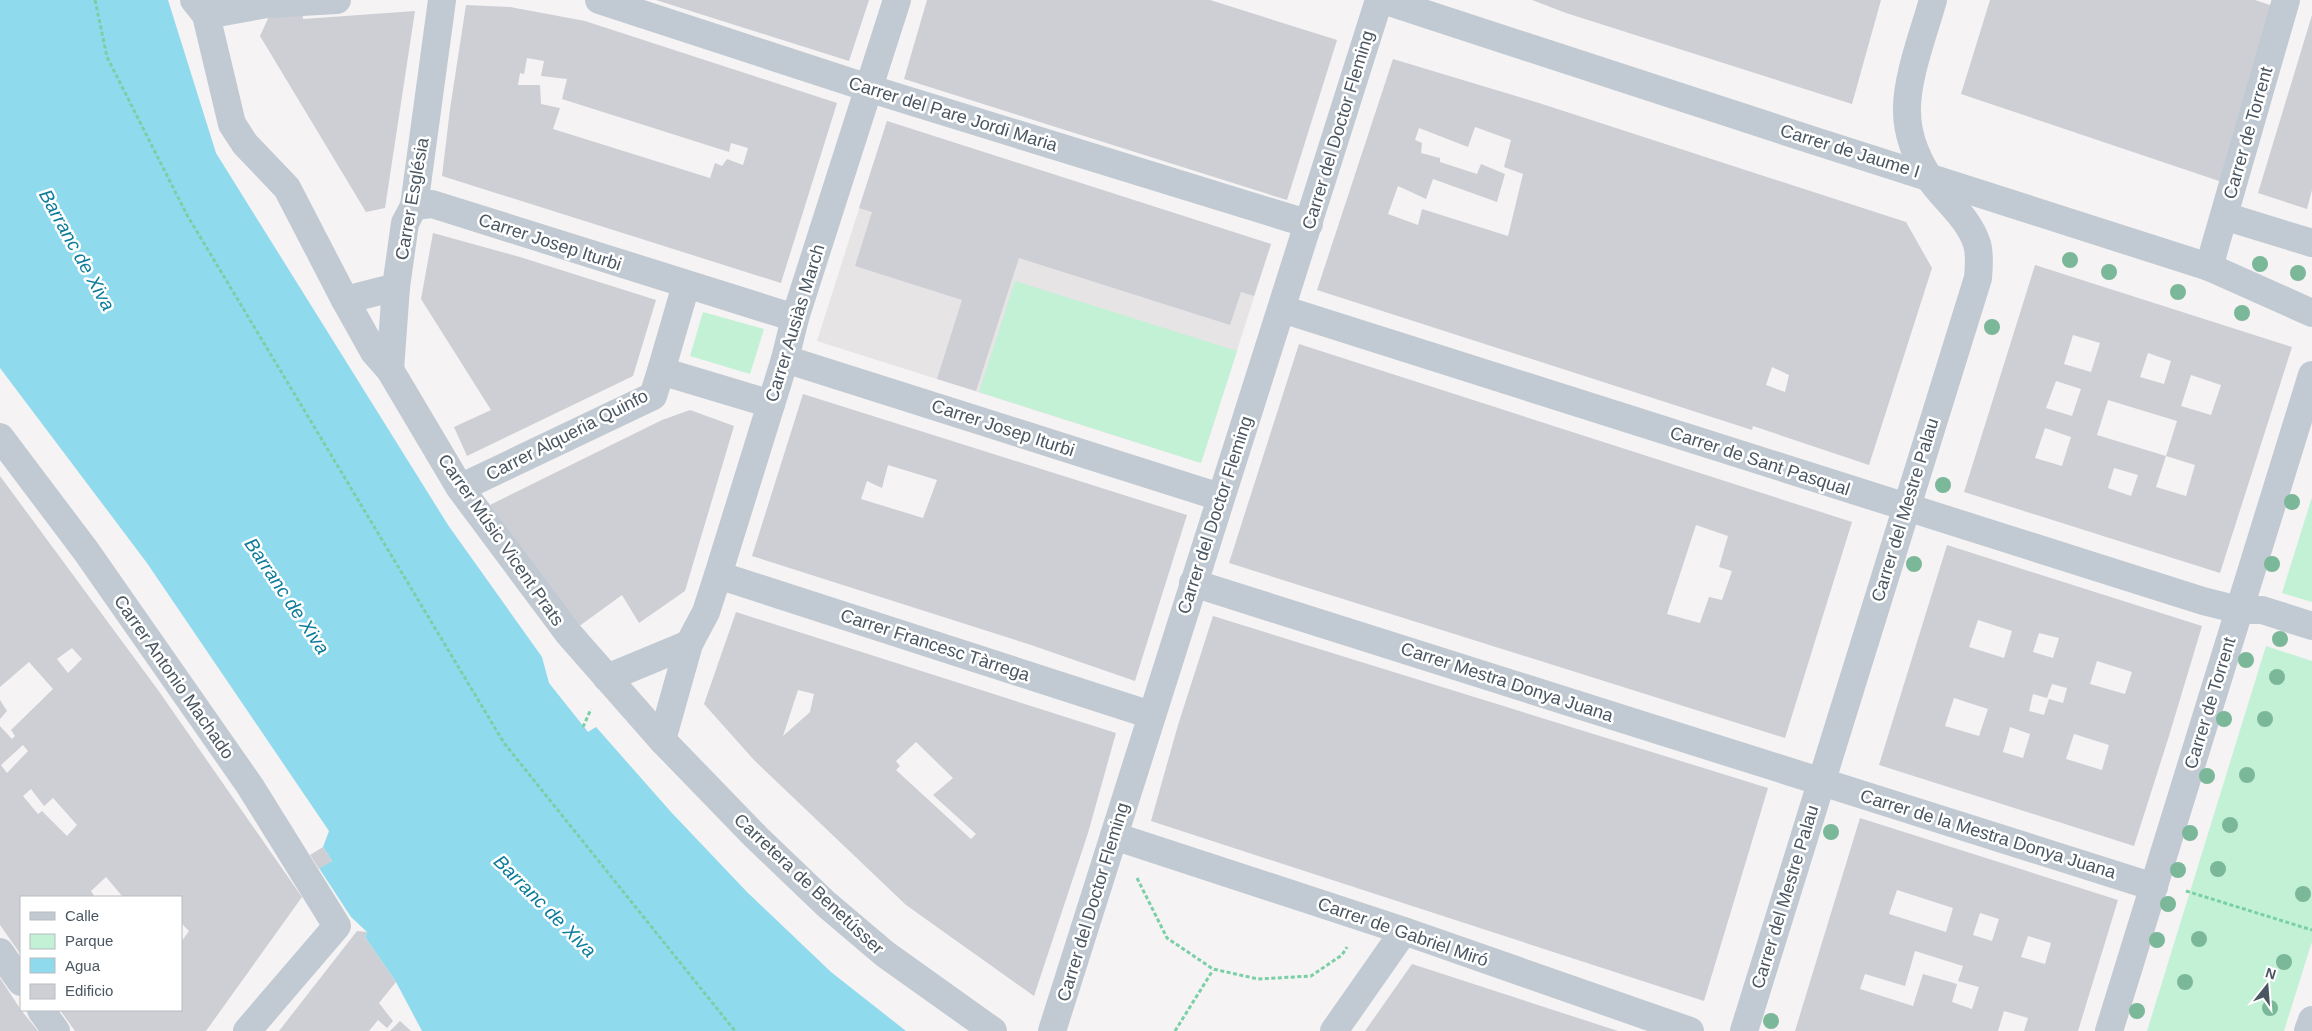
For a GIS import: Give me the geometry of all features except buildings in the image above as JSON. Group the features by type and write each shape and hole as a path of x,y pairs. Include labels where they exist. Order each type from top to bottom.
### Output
{"street":[{"path":"200,7 337,0"},
{"name":"Carrer Església","path":"390,370 396,287 406,223 414,206 442,0"},
{"name":"Carrer del Pare Jordi Maria","path":"599,0 869,88 1309,224"},
{"name":"Carrer Ausiàs March","path":"662,740 689,644 706,612 718,575 785,359 795,318 897,0"},
{"name":"Carrer del Doctor Fleming","path":"1052,1031 1379,0"},
{"name":"Carrer de Jaume I","path":"1383,0 1447,10 1816,142 1928,176 2209,267 2312,313"},
{"name":"Carrer del Mestre Palau","path":"1744,1031 1978,278 1977,244 1965,220 1928,176 1911,141 1906,111 1910,84 1933,0"},
{"name":"Carrer de Torrent","path":"2209,267 2286,0"},
{"name":"Carrer Músic Vicent Prats","path":"200,7 232,124 245,144 287,188 344,300 374,352 390,370 460,488 568,634 662,740"},
{"name":"Carrer Josep Iturbi","path":"414,206 432,204 795,318"},
{"path":"2224,216 2312,243"},
{"name":"Carrer Alqueria Quinfo","path":"460,488 653,396 662,371 686,285"},
{"path":"344,300 396,287"},
{"name":"Carrer de Sant Pasqual","path":"1282,309 1906,507 2239,610 2262,610 2312,626"},
{"name":"Carrer Josep Iturbi","path":"785,359 1220,497"},
{"path":"662,371 771,404"},
{"name":"Carrer de Torrent","path":"2109,1031 2312,375"},
{"name":"Carrer Antonio Machado","path":"0,438 86,551 250,786 337,926 247,1031"},
{"name":"Carrer Francesc Tàrrega","path":"718,575 1151,715"},
{"name":"Carrer Mestra Donya Juana","path":"1194,583 1821,782"},
{"path":"607,678 689,644"},
{"name":"Carretera de Benetússer","path":"662,740 756,837 826,904 885,954 993,1031"},
{"name":"Carrer de la Mestra Donya Juana","path":"1821,782 2154,887"},
{"name":"Carrer de Gabriel Miró","path":"1114,836 1404,930 1690,1031"},
{"path":"1334,1031 1404,930"},
{"path":"0,952 20,981"},
{"path":"42,1011 56,1031"},
{"path":"2308,1031 2312,1020"}],"path":[{"path":"95,0 107,57 187,215 504,743 735,1031"},
{"path":"1145,846 1136,878 1167,938 1213,970 1258,979 1311,976 1342,956 1364,918"},
{"path":"2182,889 2312,930"},
{"path":"1176,1031 1213,970"}],"shaded area":[{"path":"887,121 1271,244 1201,463 817,341"}],"green space":[{"path":"1015,281 1237,351 1201,463 979,392"},
{"path":"703,312 764,329 750,374 690,356"},
{"path":"2312,497 2312,602 2282,593"},
{"path":"2266,646 2312,661 2312,942 2284,1031 2147,1031"}],"water":[{"name":"Barranc de Xiva","path":"0,0 168,0 216,153 448,525 542,657 549,683 588,732 596,727 671,812 747,892 831,972 906,1031 422,1031 396,982 365,937 367,932 351,917 319,868 332,861 323,847 329,831 147,563 0,368"}]}
